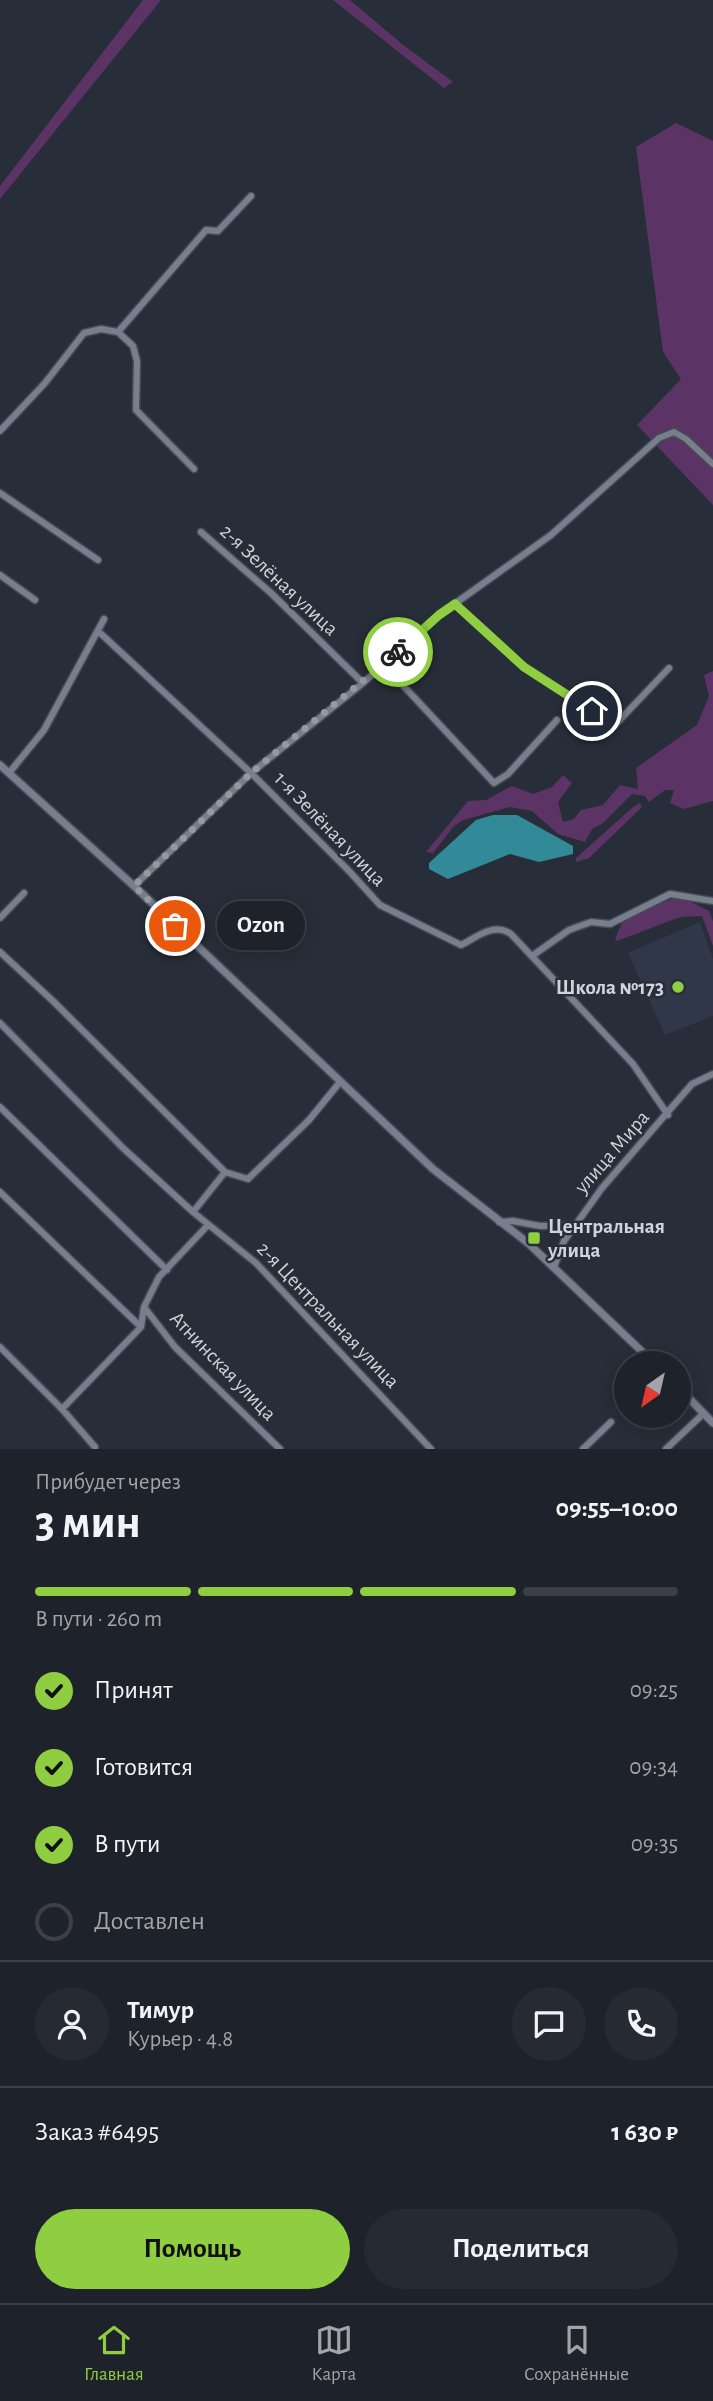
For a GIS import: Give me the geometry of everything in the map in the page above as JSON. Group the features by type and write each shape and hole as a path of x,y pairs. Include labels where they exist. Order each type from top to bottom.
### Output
{"street":[{"path":"118,332 206,230 218,231 251,196"},
{"path":"0,431 45,383 84,333 102,329 118,332 133,346 137,361 136,410 194,469"},
{"path":"134,886 251,773 363,683 439,615 551,535 659,438 674,432 686,439 713,464"},
{"path":"0,493 98,560"},
{"name":"2-я Зелёная улица","path":"201,532 271,593 363,683"},
{"path":"0,575 35,600"},
{"path":"455,604 524,667 615,725 669,668"},
{"path":"9,773 44,730 104,620"},
{"name":"1-я Зелёная улица","path":"98,631 251,773 380,905 461,945 493,929 503,928 532,956"},
{"path":"384,665 494,783 508,774 557,720"},
{"path":"0,765 134,886 433,1168 528,1243 641,1351"},
{"path":"0,918 24,893"},
{"path":"668,1115 633,1064 532,956 569,930 591,922 610,924 670,894 713,901"},
{"path":"0,952 225,1172 248,1179 309,1120 340,1082"},
{"name":"2-я Центральная улица","path":"0,1023 123,1148 208,1225 256,1263 431,1449"},
{"name":"улица Мира","path":"554,1268 564,1241 602,1188 668,1115 692,1084 713,1074"},
{"path":"0,1107 167,1270"},
{"path":"193,1212 225,1172"},
{"name":"Атнинская улица","path":"0,1192 141,1327"},
{"path":"499,1222 513,1221 540,1226 574,1225"},
{"path":"62,1409 141,1327 144,1307 159,1277 208,1225"},
{"name":"Атнинская улица","path":"144,1307 175,1347 280,1449"},
{"path":"0,1346 95,1447"},
{"path":"691,1400 713,1423"},
{"path":"666,1449 704,1413"},
{"path":"583,1449 611,1422"}],"shaded area":[{"path":"143,0 161,0 0,199 0,186"},
{"path":"333,0 350,0 453,82 444,88"},
{"path":"676,123 713,141 713,505 637,425 681,379 663,352 636,147"},
{"path":"713,671 713,801 684,809 670,803 674,790 665,790 649,802 645,796 632,794 602,824 592,829 585,842 558,834 532,811 510,807 463,820 454,826 433,853 426,852 468,801 486,800 512,786 533,794 552,787 563,775 572,783 558,802 563,822 574,819 581,810 603,805 620,785 638,789 636,768 697,725 709,696 704,675"},
{"path":"640,803 642,807 589,858 576,862 576,858"},
{"path":"679,896 709,911 713,921 713,946 702,916 680,917 617,941 615,939 624,918"},
{"name":"Школа №173","path":"700,922 713,959 713,1016 665,1035 628,953"}],"water":[{"path":"493,815 517,815 573,846 573,854 539,862 510,854 448,879 429,869 429,863 476,820"}],"way so far":[{"path":"175,926 134,886 251,773 398,652"}],"place":[{"name":"Ozon","path":"175,926"},
{"name":"Школа №173","path":"678,987"},
{"name":"Центральная улица","path":"534,1238"}],"route":[{"path":"398,652 455,604 524,667 592,711"}]}
